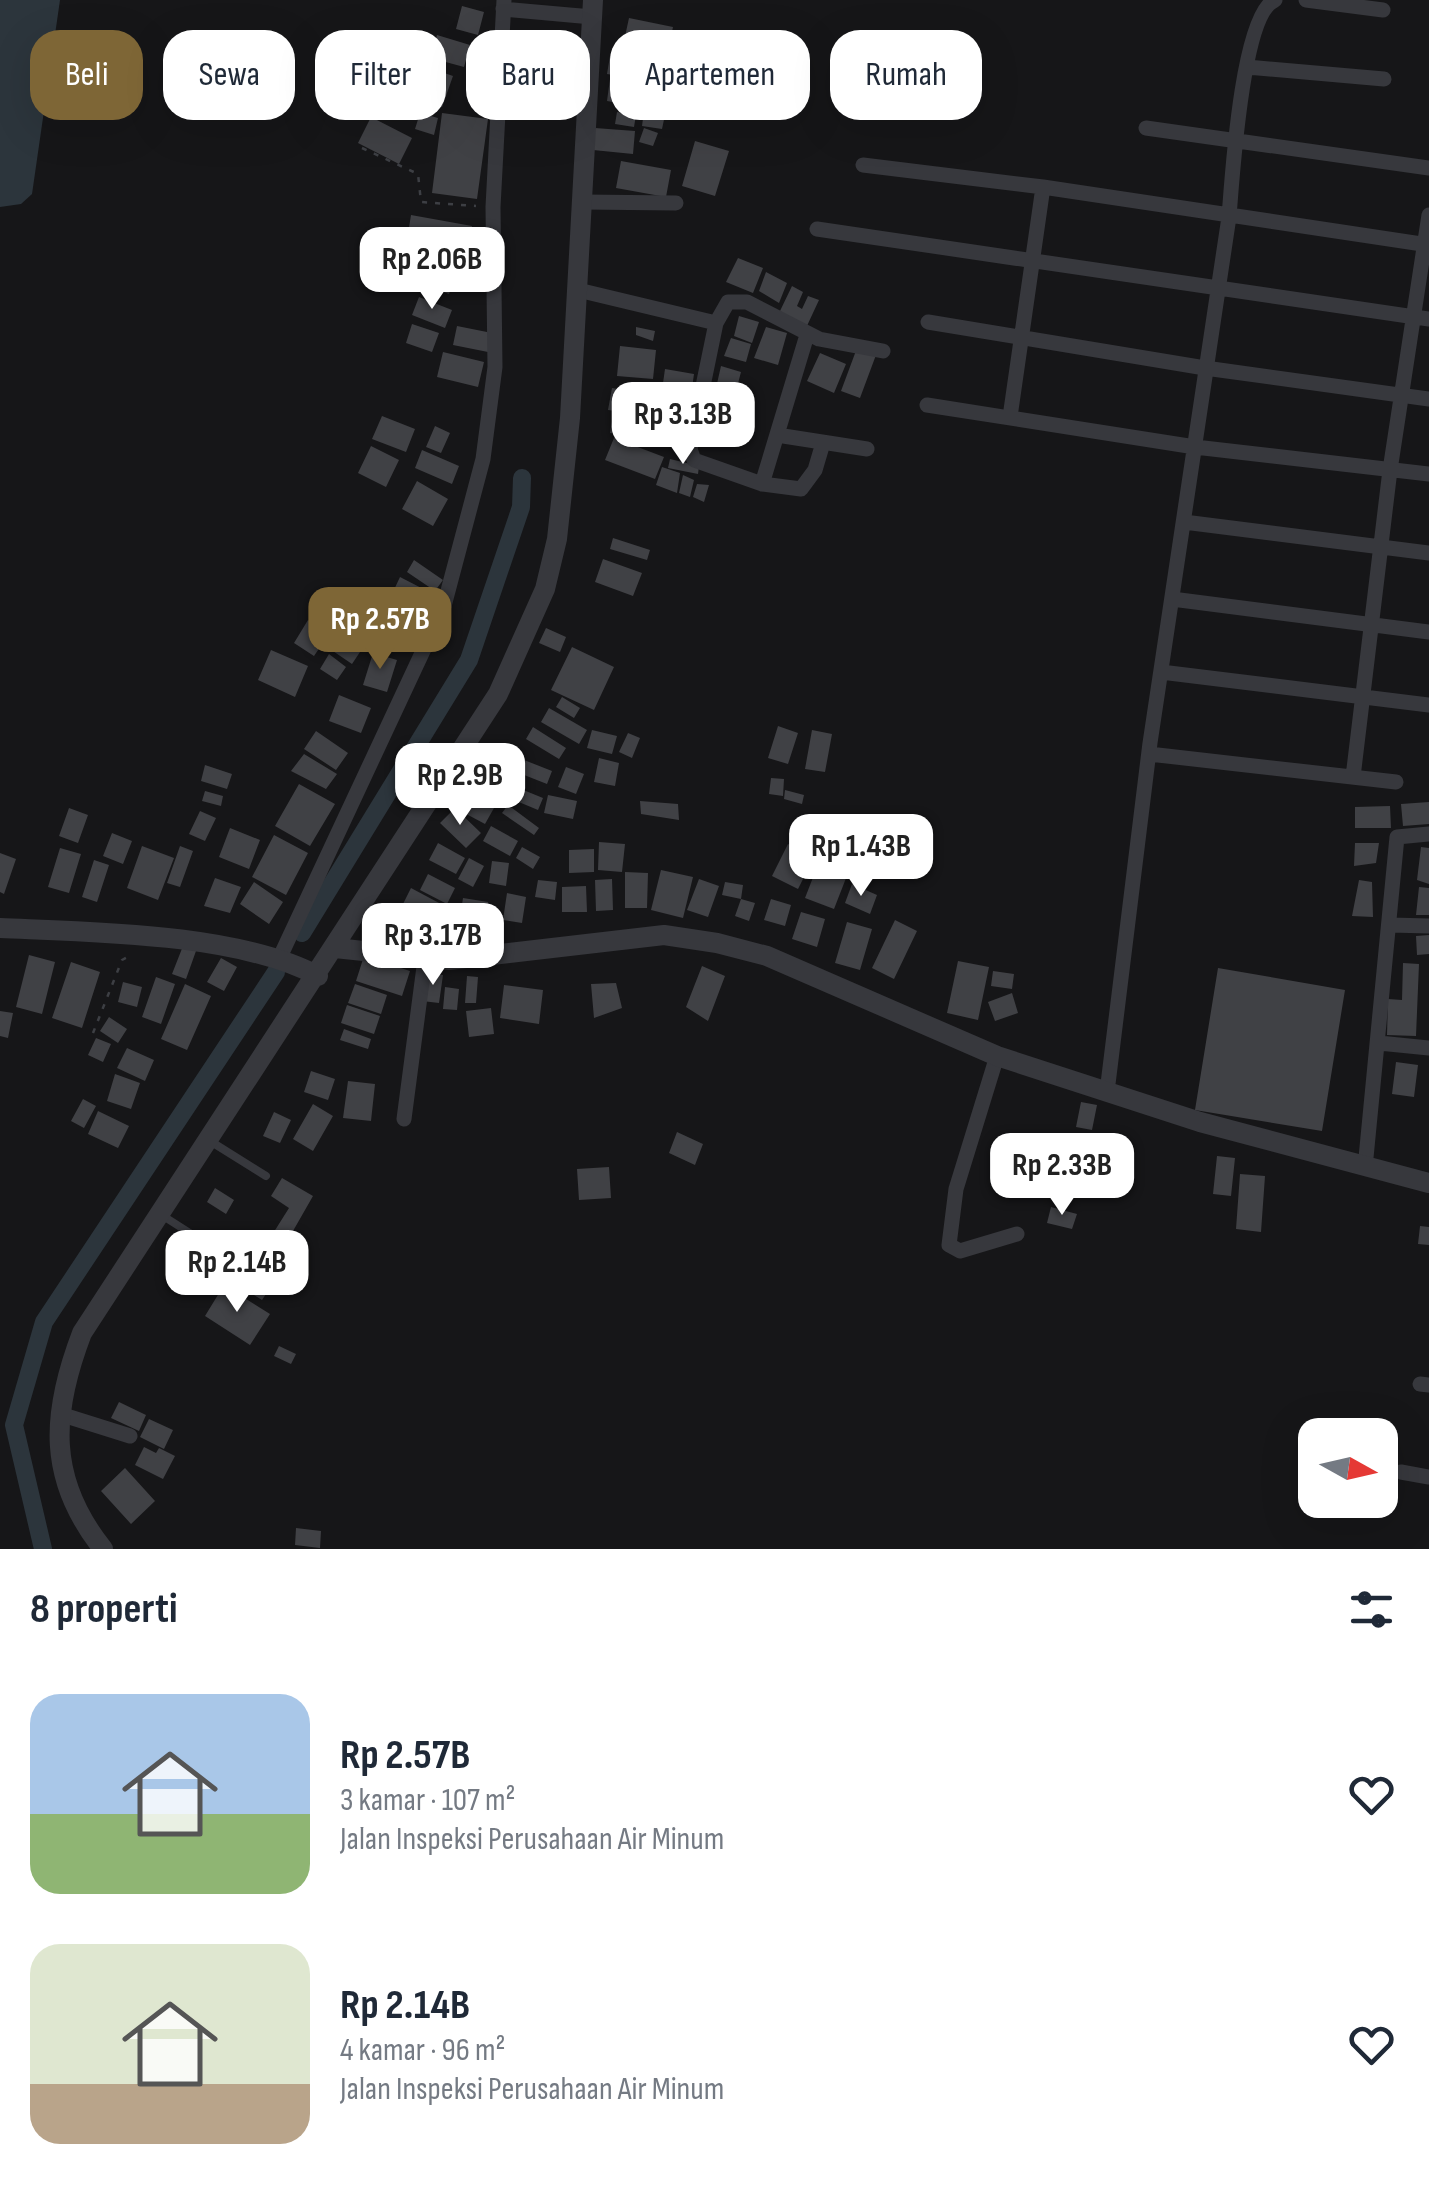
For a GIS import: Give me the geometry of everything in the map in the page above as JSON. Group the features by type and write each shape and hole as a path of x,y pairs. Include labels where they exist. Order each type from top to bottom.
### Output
{"street":[{"path":"1107,1092 1148,754 1228,217 1234,140 1258,15 1275,0"},
{"path":"1306,0 1383,10"},
{"path":"104,1549 82,1522 64,1483 58,1442 67,1372 82,1333 318,976 498,694 545,589 565,481 593,8 503,4 493,207 496,368 483,459 455,571 417,668 363,773 280,957"},
{"path":"1247,66 1384,79"},
{"path":"1146,128 1429,168"},
{"path":"864,166 1043,187 1427,245"},
{"path":"1010,417 1043,187"},
{"path":"583,202 676,202"},
{"path":"1353,777 1400,395 1421,318 1429,215"},
{"path":"818,229 1421,318"},
{"path":"578,290 716,323"},
{"path":"823,443 815,470 801,489 762,484 708,468 692,457 716,323 728,302 737,299 808,335 883,350"},
{"path":"928,322 1205,368 1429,398"},
{"path":"762,484 808,335"},
{"path":"927,405 1195,447 1429,474"},
{"path":"777,435 867,449"},
{"path":"1184,522 1429,553"},
{"path":"1172,599 1429,632"},
{"path":"1161,672 1429,705"},
{"path":"1148,754 1396,782"},
{"path":"1365,1168 1398,838 1429,834"},
{"path":"1391,925 1429,926"},
{"path":"0,928 158,938 280,957 318,976"},
{"path":"335,948 425,959 524,954 645,937 688,937 767,956 996,1056 1365,1168 1429,1183"},
{"path":"404,1119 425,959"},
{"path":"1379,1043 1429,1048"},
{"path":"996,1056 956,1188 949,1244 960,1251 1017,1234"},
{"path":"60,1414 130,1436"},
{"path":"1401,1472 1429,1476"}],"lane":[{"path":"210,1141 266,1176"},
{"path":"160,1214 232,1260"}],"path":[{"path":"362,148 418,174 421,202 493,207"},
{"path":"93,1032 122,960 158,938"}],"shaded area":[{"path":"0,0 60,0 56,30 30,30 30,120 43,120 32,194 21,204 0,207"}],"building":[{"path":"462,6 484,12 479,30 456,29"},
{"path":"629,18 673,27 672,30 626,30"},
{"path":"446,38 466,44 464,67 446,62"},
{"path":"446,74 453,76 446,96"},
{"path":"446,114 466,116 466,120 488,120 477,199 432,193 441,120 446,120"},
{"path":"370,120 412,138 399,164 358,143"},
{"path":"418,120 438,120 434,135 415,129"},
{"path":"616,120 635,120 634,127 615,124"},
{"path":"643,120 664,120 662,129 642,126"},
{"path":"595,128 635,131 633,154 593,150"},
{"path":"644,128 658,133 653,146 639,142"},
{"path":"695,141 729,151 715,196 682,186"},
{"path":"621,161 671,170 666,197 616,188"},
{"path":"411,215 472,226 468,250 407,240"},
{"path":"425,249 461,257 457,274 422,266"},
{"path":"738,258 763,268 753,293 726,282"},
{"path":"426,272 454,281 449,294 421,284"},
{"path":"766,272 787,283 779,303 759,291"},
{"path":"792,286 803,292 797,306 802,309 808,296 819,300 806,328 780,311"},
{"path":"419,297 452,310 445,328 412,315"},
{"path":"739,316 759,322 752,343 734,336"},
{"path":"412,324 439,333 432,352 406,343"},
{"path":"457,326 492,333 488,352 453,345"},
{"path":"636,327 655,331 653,341 636,335"},
{"path":"766,327 787,333 778,365 754,358"},
{"path":"731,338 751,344 746,362 724,356"},
{"path":"620,346 656,350 653,379 617,376"},
{"path":"857,348 876,355 860,398 841,391"},
{"path":"443,352 484,362 478,387 437,377"},
{"path":"820,353 846,364 834,393 807,381"},
{"path":"721,366 741,372 735,395 716,388"},
{"path":"665,369 694,374 692,388 663,383"},
{"path":"663,385 680,387 678,400 660,397"},
{"path":"612,388 655,395 652,416 608,410"},
{"path":"656,413 673,417 672,430 654,425"},
{"path":"382,416 415,429 406,452 372,439"},
{"path":"613,416 652,421 650,439 610,433"},
{"path":"435,426 450,433 441,453 426,447"},
{"path":"614,438 664,457 655,479 605,460"},
{"path":"371,446 399,460 386,487 358,473"},
{"path":"422,450 459,466 452,484 415,468"},
{"path":"670,459 699,466 698,474 668,468"},
{"path":"662,467 680,473 677,493 656,485"},
{"path":"683,475 694,480 690,497 679,493"},
{"path":"417,481 448,499 433,526 402,509"},
{"path":"697,484 709,485 704,502 693,497"},
{"path":"613,538 650,550 647,560 610,549"},
{"path":"603,559 642,573 633,596 595,582"},
{"path":"414,560 443,580 435,591 407,572"},
{"path":"400,577 435,595 427,612 392,594"},
{"path":"359,606 377,616 366,637 347,627"},
{"path":"308,620 329,634 314,656 294,643"},
{"path":"546,628 566,637 560,652 539,643"},
{"path":"337,632 362,649 352,664 327,647"},
{"path":"572,647 614,667 594,710 551,690"},
{"path":"271,650 308,666 295,697 258,680"},
{"path":"373,653 397,660 387,692 363,685"},
{"path":"329,654 346,667 337,680 320,669"},
{"path":"339,695 371,708 361,733 329,721"},
{"path":"562,697 580,708 574,718 556,707"},
{"path":"549,708 587,730 579,744 541,722"},
{"path":"778,726 798,733 788,764 768,758"},
{"path":"533,727 566,748 559,759 526,739"},
{"path":"592,730 617,736 612,754 587,748"},
{"path":"812,730 832,734 825,772 805,769"},
{"path":"316,731 348,753 336,770 304,749"},
{"path":"628,733 640,738 632,758 619,752"},
{"path":"480,746 497,753 493,765 475,757"},
{"path":"304,754 337,774 326,789 291,771"},
{"path":"519,758 552,771 547,784 514,771"},
{"path":"599,758 619,763 615,786 594,782"},
{"path":"205,765 232,774 227,789 201,781"},
{"path":"566,767 584,774 576,794 558,787"},
{"path":"771,778 784,779 783,796 769,794"},
{"path":"501,781 543,798 538,810 497,793"},
{"path":"299,784 335,804 310,846 275,826"},
{"path":"785,790 804,795 802,804 784,799"},
{"path":"205,791 223,796 221,806 202,801"},
{"path":"464,791 494,808 485,824 455,808"},
{"path":"548,795 577,801 573,819 544,813"},
{"path":"640,801 678,804 679,820 641,814"},
{"path":"1429,802 1429,824 1403,826 1401,804"},
{"path":"508,805 539,828 534,835 502,813"},
{"path":"1390,806 1391,828 1355,828 1355,807"},
{"path":"69,808 88,815 78,843 59,836"},
{"path":"455,808 481,833 466,848 440,823"},
{"path":"200,811 216,818 205,841 189,834"},
{"path":"491,826 518,841 510,856 483,841"},
{"path":"230,828 260,840 249,869 219,857"},
{"path":"112,833 132,841 123,864 103,856"},
{"path":"274,835 308,853 286,895 252,877"},
{"path":"599,842 625,844 622,872 598,870"},
{"path":"438,843 465,858 456,874 429,860"},
{"path":"1355,843 1379,843 1376,863 1354,866"},
{"path":"788,844 814,857 798,889 772,876"},
{"path":"142,846 174,858 158,900 127,888"},
{"path":"180,846 193,851 180,887 167,883"},
{"path":"522,847 540,857 533,869 516,858"},
{"path":"1421,847 1429,848 1429,884 1417,880"},
{"path":"60,848 81,854 69,893 48,887"},
{"path":"594,849 594,872 569,873 569,850"},
{"path":"0,853 16,859 4,894 0,892"},
{"path":"469,858 484,866 473,887 458,879"},
{"path":"94,860 109,865 97,902 82,897"},
{"path":"492,861 509,863 506,886 489,883"},
{"path":"819,862 848,873 834,909 805,898"},
{"path":"661,870 693,877 683,918 651,910"},
{"path":"625,872 648,873 647,908 625,908"},
{"path":"428,874 455,888 447,904 420,890"},
{"path":"215,878 241,887 230,913 204,906"},
{"path":"612,879 613,910 596,911 595,880"},
{"path":"699,879 719,886 708,917 687,910"},
{"path":"538,880 557,882 555,900 535,897"},
{"path":"1359,880 1372,882 1373,917 1352,916"},
{"path":"254,882 283,902 269,924 240,904"},
{"path":"725,882 743,885 741,899 722,895"},
{"path":"852,884 877,895 870,914 845,903"},
{"path":"586,886 587,912 562,912 562,887"},
{"path":"1419,887 1429,888 1429,915 1416,915"},
{"path":"411,888 441,904 432,921 402,906"},
{"path":"507,893 526,897 522,923 503,920"},
{"path":"463,898 488,902 483,940 457,937"},
{"path":"741,899 755,903 749,921 735,916"},
{"path":"771,899 791,905 785,926 764,920"},
{"path":"396,910 414,914 408,936 390,931"},
{"path":"801,912 825,919 817,947 792,939"},
{"path":"416,918 429,923 424,946 410,943"},
{"path":"895,920 917,931 894,979 872,968"},
{"path":"847,922 872,929 860,970 835,963"},
{"path":"1429,935 1429,954 1417,955 1416,936"},
{"path":"183,946 196,951 186,979 172,974"},
{"path":"29,955 55,962 42,1014 16,1007"},
{"path":"364,956 410,971 402,996 356,981"},
{"path":"221,958 237,967 224,991 207,982"},
{"path":"958,961 989,967 978,1020 947,1013"},
{"path":"71,962 100,972 82,1028 52,1018"},
{"path":"1403,963 1419,964 1416,1036 1387,1035 1388,999 1402,1000"},
{"path":"702,966 725,976 708,1021 686,1007"},
{"path":"1218,968 1345,990 1322,1131 1195,1110"},
{"path":"993,971 1014,974 1012,989 991,986"},
{"path":"426,973 443,975 439,1003 422,1001"},
{"path":"467,976 478,977 476,1003 465,1003"},
{"path":"156,977 175,984 161,1024 142,1017"},
{"path":"123,982 142,987 137,1007 118,1002"},
{"path":"616,983 622,1008 594,1018 591,984"},
{"path":"185,984 211,996 187,1050 161,1039"},
{"path":"355,984 387,995 381,1014 348,1003"},
{"path":"504,985 543,990 539,1024 500,1018"},
{"path":"445,987 459,989 457,1010 443,1009"},
{"path":"1012,993 1018,1013 995,1021 988,1002"},
{"path":"347,1005 380,1016 374,1034 341,1023"},
{"path":"491,1008 494,1034 469,1037 466,1011"},
{"path":"0,1011 13,1013 8,1038 0,1036"},
{"path":"109,1017 127,1029 118,1043 100,1031"},
{"path":"344,1029 371,1039 368,1049 340,1040"},
{"path":"96,1038 111,1044 103,1062 88,1055"},
{"path":"127,1048 154,1060 145,1081 117,1068"},
{"path":"1396,1062 1418,1065 1414,1097 1392,1094"},
{"path":"311,1071 335,1079 328,1100 304,1092"},
{"path":"115,1074 140,1083 131,1109 107,1101"},
{"path":"348,1081 375,1084 371,1121 343,1118"},
{"path":"83,1099 96,1106 84,1128 71,1121"},
{"path":"1081,1102 1097,1105 1092,1130 1076,1127"},
{"path":"313,1104 333,1116 313,1151 293,1139"},
{"path":"98,1111 129,1126 118,1148 88,1134"},
{"path":"274,1112 291,1120 280,1143 263,1136"},
{"path":"677,1132 703,1144 695,1165 669,1153"},
{"path":"1217,1156 1235,1158 1231,1196 1213,1194"},
{"path":"609,1167 611,1198 579,1200 577,1169"},
{"path":"1240,1174 1265,1176 1261,1232 1236,1229"},
{"path":"282,1178 313,1196 293,1231 298,1234 290,1247 272,1235 289,1208 271,1196"},
{"path":"215,1188 234,1200 226,1214 207,1202"},
{"path":"1051,1207 1077,1214 1072,1229 1047,1223"},
{"path":"1420,1226 1429,1227 1429,1245 1418,1244"},
{"path":"253,1231 279,1247 267,1266 241,1250"},
{"path":"242,1254 278,1276 262,1300 241,1287 249,1274 235,1265"},
{"path":"224,1285 270,1314 250,1345 205,1316"},
{"path":"279,1346 296,1354 291,1364 274,1356"},
{"path":"119,1402 146,1415 139,1431 111,1418"},
{"path":"149,1419 173,1430 164,1449 140,1437"},
{"path":"144,1447 156,1453 159,1448 175,1456 163,1479 135,1465"},
{"path":"125,1468 155,1501 131,1524 101,1491"},
{"path":"296,1528 321,1531 320,1548 295,1545"}],"waterway":[{"path":"302,933 469,660 521,507 522,478"},
{"path":"43,1549 14,1425 44,1322 276,972"}]}
